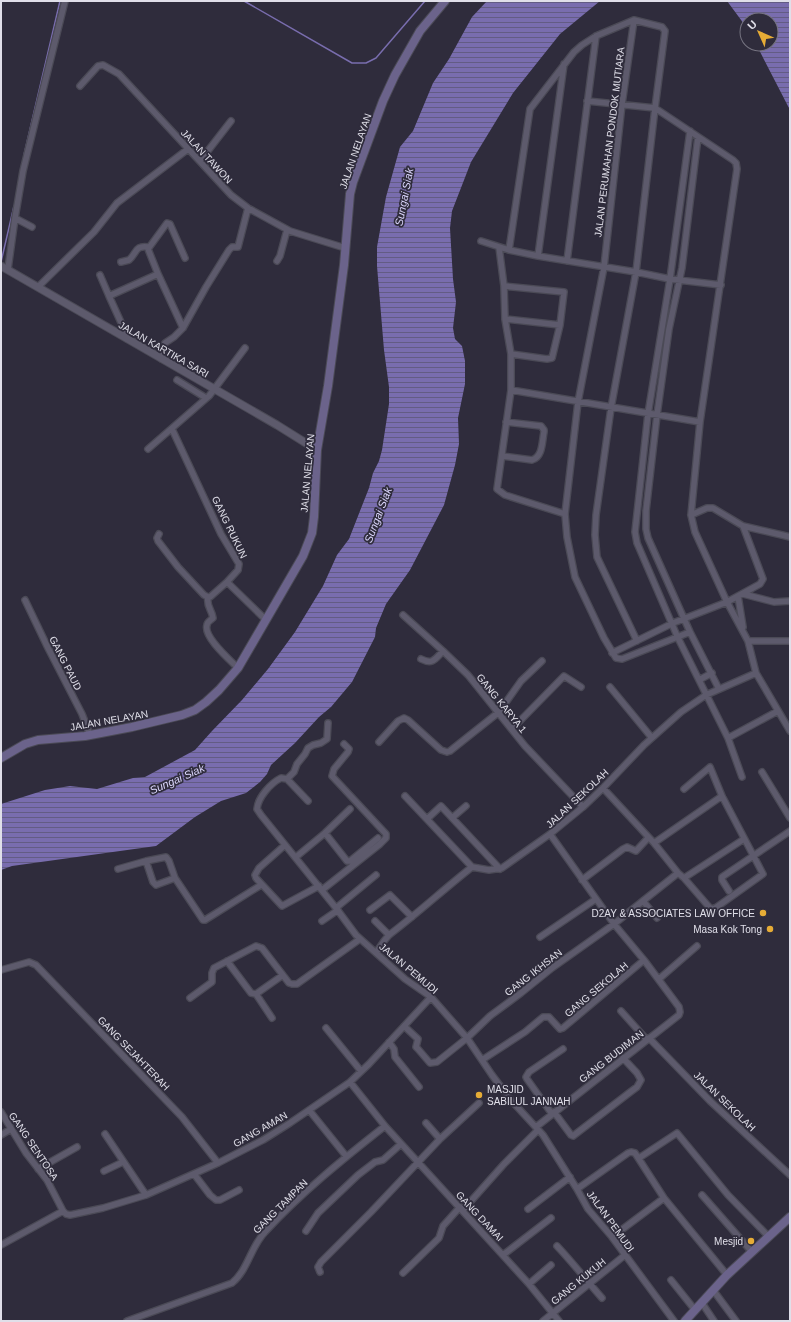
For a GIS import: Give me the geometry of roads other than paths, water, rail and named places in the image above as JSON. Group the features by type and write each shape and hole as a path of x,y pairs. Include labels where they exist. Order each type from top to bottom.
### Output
{"main road":[{"name":"JALAN NELAYAN","path":"1,758 25,744 38,740 90,735 125,729 168,719 195,710 219,690 238,668 302,556 312,533 317,450 328,386 341,287 350,194 353,182 394,75 420,31 445,1"},
{"path":"685,1321 727,1275 790,1217"}],"street":[{"path":"4,267 24,171 65,1"},
{"path":"510,250 530,109 574,52 596,36 634,20 662,27 665,31 636,272 611,408 596,515 595,535 597,557 637,641"},
{"name":"JALAN PERUMAHAN PONDOK MUTIARA","path":"612,653 575,577 567,537 565,514 578,402 604,267 622,104 634,20"},
{"path":"567,261 596,36"},
{"path":"538,256 564,64"},
{"name":"JALAN TAWON","path":"80,86 98,66 103,65 114,71 128,83 231,195 248,208 287,230 344,248"},
{"path":"587,101 655,108 733,160 737,166 700,422 691,515 695,532 727,602 744,631 756,673 790,732"},
{"path":"200,161 231,121"},
{"path":"690,131 670,279 648,414 635,532 637,543 673,623 678,638 728,738 742,777"},
{"path":"698,137 680,280 669,329 657,415 646,511 646,529 648,538 690,632 719,689"},
{"path":"39,286 94,232 116,203 188,148"},
{"path":"162,359 163,347 165,343 183,328 229,250 232,247 238,247 248,208"},
{"path":"15,218 32,227"},
{"path":"183,328 148,251 148,247 164,225 170,224 185,258"},
{"path":"276,261 280,256 287,230"},
{"path":"481,241 510,250 538,256 670,279 720,285"},
{"path":"122,262 129,260 141,246 148,247"},
{"path":"499,247 504,286 505,319 511,354 510,390 498,490 505,495 565,514"},
{"name":"JALAN KARTIKA SARI","path":"4,267 162,359 210,394 277,425 317,450"},
{"path":"109,296 158,274"},
{"path":"100,275 124,328 127,339"},
{"path":"504,286 564,292 560,325 552,358 547,359 511,354"},
{"path":"505,319 560,325"},
{"path":"148,449 210,394 245,348"},
{"path":"177,380 210,394"},
{"path":"510,390 700,422"},
{"path":"502,456 518,459 535,459 540,455 544,432 541,426 506,422"},
{"name":"GANG RUKUN","path":"172,428 221,534 239,564 238,570 227,582"},
{"path":"691,515 707,508 713,508 743,526 790,537"},
{"path":"690,632 622,659 616,658 612,653 673,623 727,602 760,584 762,579 743,526"},
{"path":"635,532 646,529"},
{"path":"159,534 157,538 158,541 178,567 204,595 208,597"},
{"path":"238,668 217,646 208,633 206,626 213,616 208,606 208,597 227,582 266,620"},
{"path":"740,595 774,602 790,601"},
{"path":"740,595 744,631"},
{"name":"GANG PAUD","path":"25,600 82,714 90,735"},
{"name":"GANG KARYA 1","path":"402,615 468,675 525,746 583,807"},
{"path":"748,641 790,641"},
{"path":"421,659 432,662 443,651"},
{"path":"379,742 398,721 404,718 441,750 450,752 499,712 521,681 542,661"},
{"name":"JALAN SEKOLAH","path":"679,1015 679,1007 659,979 614,924 550,834 583,807 652,738 681,712 706,695 756,673"},
{"path":"699,680 712,674"},
{"path":"512,729 564,676 580,687"},
{"path":"610,687 652,738"},
{"path":"728,738 778,711"},
{"path":"308,802 287,779 294,772 297,764 308,748 313,744 322,743 327,739 328,723"},
{"path":"285,845 257,871 256,878 282,906 320,888 386,838 386,834 332,776 334,769 349,750 344,744"},
{"path":"603,788 654,843 678,873 710,908 714,909 762,875 763,872 722,796 710,767 684,790"},
{"path":"762,772 790,818"},
{"name":"JALAN PEMUDI","path":"287,779 281,778 276,780 260,799 257,809 360,939 405,979 431,997 467,1038 510,1099 543,1135 570,1177 588,1209 612,1237 674,1321"},
{"path":"405,796 472,867 489,870 500,869 550,834"},
{"path":"654,843 722,796"},
{"path":"427,819 441,806 500,869"},
{"path":"452,818 466,806"},
{"path":"296,857 325,833 350,809"},
{"path":"729,891 722,878 790,831"},
{"path":"325,833 347,860 350,861 378,838"},
{"path":"582,880 626,847 636,851 648,838"},
{"path":"684,878 744,839"},
{"path":"118,869 166,857 175,878 205,920 261,885"},
{"path":"146,861 153,882 156,885 175,878"},
{"path":"376,953 389,935 472,867"},
{"name":"GANG IKHSAN","path":"404,1026 418,1039 416,1047 430,1063 437,1062 467,1038 490,1016 552,968 614,924 678,873"},
{"path":"322,921 376,875"},
{"path":"370,910 390,894 412,917"},
{"path":"540,937 596,899"},
{"path":"643,901 657,918"},
{"path":"375,922 389,935"},
{"path":"190,998 212,982 212,973 214,968 256,946 260,946 262,948 289,982 292,984 297,984 360,939"},
{"path":"659,979 697,946"},
{"name":"GANG SEKOLAH","path":"482,1060 525,1032 543,1017 549,1017 557,1027 560,1029 563,1028 644,960"},
{"path":"227,961 251,993 256,994 272,1018"},
{"name":"GANG SEJAHTERAH","path":"1,970 29,962 36,966 59,988 182,1117 218,1163"},
{"path":"256,994 283,975"},
{"name":"GANG AMAN","path":"63,1211 70,1215 102,1208 146,1195 218,1163 257,1143 350,1082 431,997"},
{"name":"JALAN SEKOLAH","path":"621,1012 710,1101 790,1175"},
{"name":"GANG BUDIMAN","path":"403,1273 439,1238 443,1226 553,1113 679,1015"},
{"path":"326,1028 361,1071"},
{"path":"389,1042 394,1049 395,1057 419,1088"},
{"path":"563,1049 529,1072 526,1077 553,1113 571,1135 574,1136 637,1087 641,1080 638,1073 623,1058"},
{"name":"GANG DAMAI","path":"350,1082 417,1163 530,1284 559,1321"},
{"path":"320,1272 318,1267 321,1262 440,1139 479,1103"},
{"path":"309,1110 346,1156"},
{"name":"GANG SENTOSA","path":"1,1112 26,1153 47,1180 63,1211"},
{"path":"426,1123 440,1139"},
{"name":"GANG TAMPAN","path":"127,1321 232,1283 240,1274 256,1242 265,1232 346,1156 385,1126"},
{"path":"1,1135 11,1129"},
{"path":"639,1158 677,1132 728,1196 769,1237"},
{"path":"105,1134 146,1195"},
{"path":"306,1230 318,1213 358,1175 375,1162 383,1160 401,1144"},
{"path":"38,1168 77,1147"},
{"path":"577,1189 628,1153 633,1152 639,1158 664,1198 727,1275"},
{"path":"104,1171 123,1162"},
{"path":"194,1174 210,1196 216,1200 220,1200 239,1190"},
{"path":"528,1209 570,1177"},
{"path":"702,1195 752,1252"},
{"path":"612,1237 664,1198"},
{"path":"1,1245 63,1211"},
{"path":"503,1255 551,1218"},
{"path":"557,1246 602,1298"},
{"name":"GANG KUKUH","path":"543,1321 625,1255"},
{"path":"530,1284 551,1265"},
{"path":"671,1280 695,1310"},
{"path":"713,1290 736,1321"},
{"path":"702,1303 714,1321"}],"water":[{"name":"Sungai Siak","path":"487,1 600,1 560,34 513,93 471,162 452,211 450,228 456,302 453,328 455,339 462,346 465,361 465,384 458,418 459,444 455,465 444,505 410,570 386,604 376,628 375,637 352,682 331,707 271,765 267,774 260,782 246,793 221,801 195,817 156,846 12,866 1,870 1,804 45,790 70,786 97,789 133,778 145,777 195,750 242,700 268,669 295,632 323,586 337,555 349,539 382,450 389,404 389,387 384,350 377,266 377,247 386,197 400,147 413,131 433,83 449,59 472,17"},
{"path":"727,1 790,1 790,110 760,52 779,52 779,12 739,12 739,17"}],"waterway":[{"path":"24,155 60,1"},
{"path":"244,1 352,63 366,63 376,58 425,1"},
{"path":"1,262 14,206"}],"place":[{"name":"D2AY & ASSOCIATES LAW OFFICE","path":"763,913"},
{"name":"Masa Kok Tong","path":"770,929"},
{"name":"MASJID SABILUL JANNAH","path":"479,1095"},
{"name":"Mesjid","path":"751,1241"}]}
